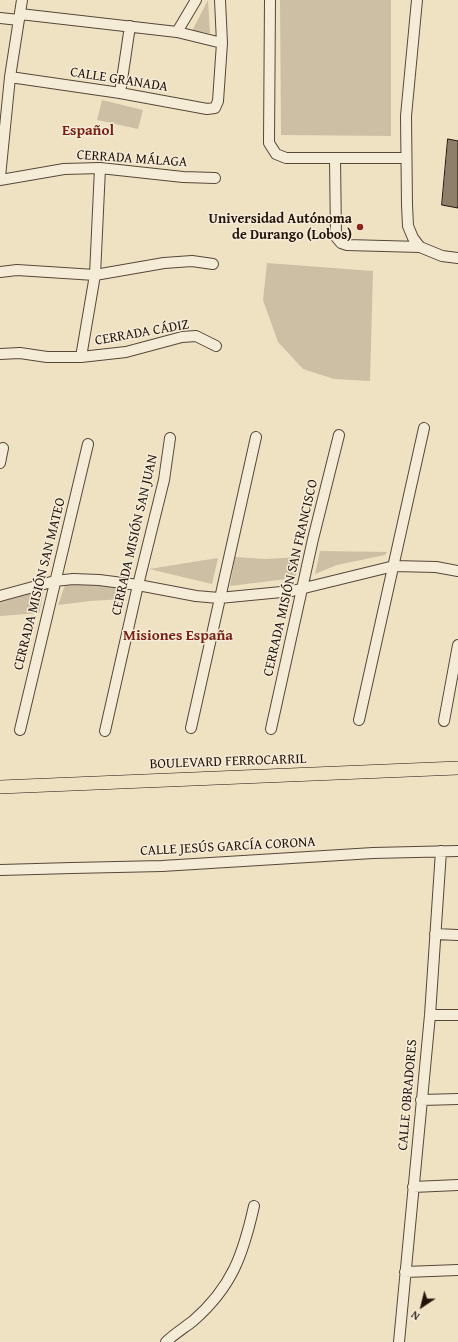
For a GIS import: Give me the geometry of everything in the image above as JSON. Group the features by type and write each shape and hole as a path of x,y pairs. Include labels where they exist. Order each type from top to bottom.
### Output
{"main road":[{"name":"BOULEVARD FERROCARRIL","path":"0,787 458,768"}],"street":[{"path":"0,177 10,77 20,0"},
{"path":"177,32 196,0"},
{"path":"0,18 19,17 130,26 177,32 222,44 220,0"},
{"path":"270,0 269,143 276,154 286,158 406,158"},
{"path":"417,0 406,116 406,158 408,226 413,238 420,247"},
{"path":"120,93 130,26"},
{"name":"CALLE GRANADA","path":"10,77 120,93 207,109 215,108 218,101 222,44"},
{"path":"335,158 336,237 341,243 347,245 420,247 442,256 458,258"},
{"path":"80,358 95,275 100,168"},
{"name":"CERRADA MÁLAGA","path":"0,180 64,169 100,168 182,178 216,178"},
{"path":"0,272 17,270 95,275 164,263 192,261 213,264"},
{"name":"CERRADA CÁDIZ","path":"0,354 20,353 47,357 80,358 126,352 182,337 196,336 216,346"},
{"path":"359,720 424,428"},
{"name":"CERRADA MISIÓN SAN FRANCISCO","path":"271,729 313,539 339,435"},
{"path":"191,728 256,437"},
{"name":"CERRADA MISIÓN SAN JUAN","path":"105,731 138,585 164,480 170,438"},
{"name":"CERRADA MISIÓN SAN MATEO","path":"20,730 88,444"},
{"path":"0,463 3,448"},
{"path":"0,596 55,581 73,579 99,580 138,585 196,596 219,598 292,591 394,566 436,567 458,571"},
{"path":"444,721 458,645"},
{"name":"CALLE OBRADORES","path":"398,1342 430,1015 441,851"},
{"name":"CALLE JESÚS GARCÍA CORONA","path":"0,870 162,866 374,853 458,851"},
{"path":"435,934 458,935"},
{"path":"430,1015 458,1015"},
{"path":"422,1100 458,1099"},
{"path":"413,1187 458,1185"},
{"path":"166,1342 193,1321 211,1304 226,1284 234,1270 243,1248 254,1206"},
{"path":"405,1272 458,1270"}],"shaded area":[{"path":"208,0 210,33 192,31"},
{"path":"280,0 391,0 391,136 281,135"},
{"path":"102,100 143,110 138,129 97,120"},
{"path":"267,263 373,271 370,381 334,379 303,369 278,342 263,300"},
{"path":"320,551 387,552 385,555 337,565 315,574"},
{"path":"235,557 266,559 301,557 295,578 230,586"},
{"path":"218,558 212,584 149,569"},
{"path":"94,584 127,590 125,599 58,605 65,585"},
{"path":"44,589 39,613 0,616 0,601"}],"building":[{"path":"448,139 458,141 458,208 442,205"}],"place":[{"name":"Universidad Autónoma de Durango (Lobos)","path":"360,227"}],"district":[{"name":"Español","path":"88,131"},
{"name":"Misiones España","path":"178,636"}]}
